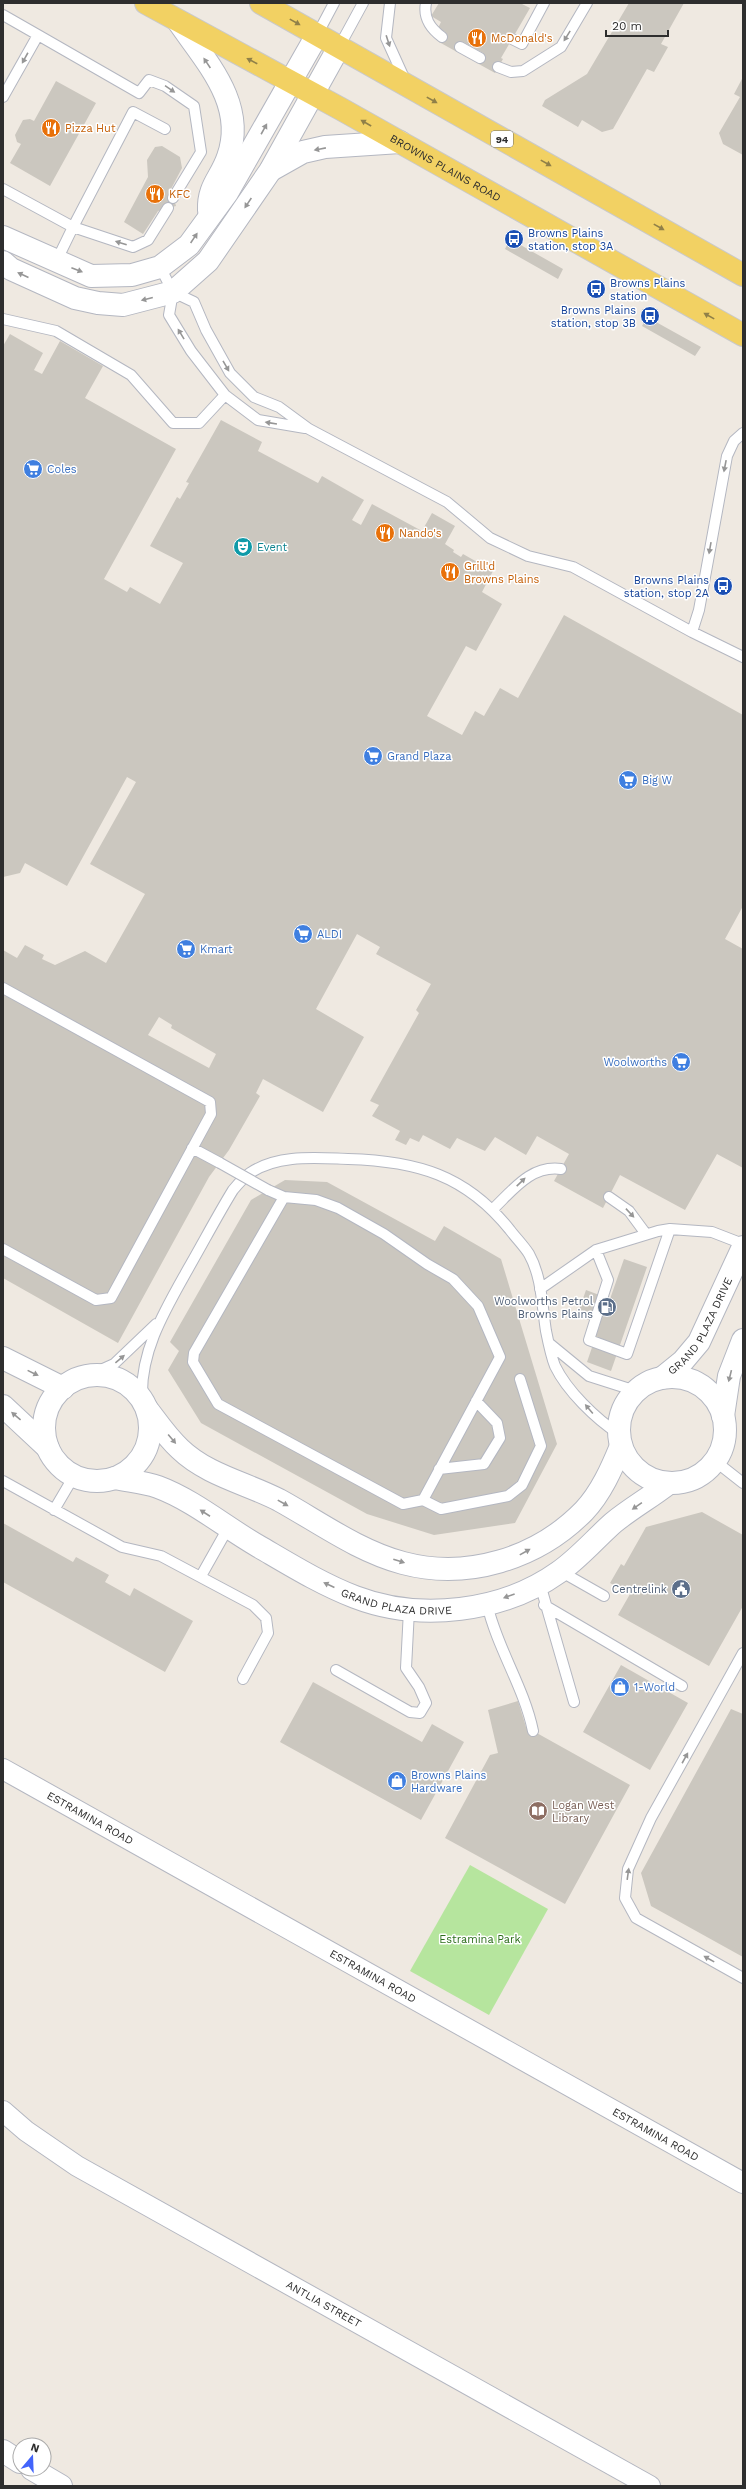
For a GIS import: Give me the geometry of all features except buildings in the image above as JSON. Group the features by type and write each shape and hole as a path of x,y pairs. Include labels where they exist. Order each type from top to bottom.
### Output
{"main road":[{"name":"BROWNS PLAINS ROAD","path":"146,3 400,142 743,335"},
{"name":"94","path":"261,3 743,275"}],"street":[{"path":"178,21 225,90 233,112 232,145 228,159 208,196 209,215"},
{"path":"3,237 56,262 92,276 132,275 160,267 189,245 209,215 227,193 317,35"},
{"path":"3,262 10,269 75,298 98,303 124,304 173,292 208,261 270,171 339,47"},
{"path":"270,171 303,152 325,147 400,142"},
{"name":"GRAND PLAZA DRIVE","path":"662,1378 683,1362 699,1342 743,1246"},
{"path":"723,1416 716,1402 699,1386 678,1378 662,1378 648,1383 636,1391 626,1403 620,1418 620,1440 628,1460 639,1472 653,1480 669,1483 692,1479 703,1474 715,1461 724,1439 723,1416 729,1376 743,1340"},
{"path":"3,1358 63,1388"},
{"path":"144,1404 150,1426 148,1442 142,1458 130,1470 115,1478 101,1481 87,1480 74,1476 54,1460 48,1448 44,1432 46,1416 52,1400 63,1388 86,1377 102,1376 117,1379 131,1388 144,1404 179,1449 194,1460 226,1479 279,1500 366,1550 403,1563 445,1569 487,1565 520,1555 553,1536 584,1511 598,1493 620,1440"},
{"path":"3,1406 48,1448"},
{"name":"GRAND PLAZA DRIVE","path":"115,1478 156,1486 173,1493 228,1528 313,1578 354,1597 377,1604 409,1610 446,1610 542,1595 560,1571 614,1522 669,1483"},
{"name":"ESTRAMINA ROAD","path":"3,1769 743,2183"},
{"name":"ANTLIA STREET","path":"3,2111 26,2131 77,2166 650,2486"},
{"path":"3,2451 12,2457"},
{"path":"45,2477 60,2486"}],"lane":[{"path":"317,35 334,3"},
{"path":"339,47 363,3"},
{"path":"390,3 386,38 407,86"},
{"path":"426,3 424,15 432,30 442,37"},
{"path":"512,38 522,44 544,3"},
{"path":"498,68 511,72 523,71 561,47 588,3"},
{"path":"3,16 139,93 149,80 164,86 194,106 201,152 173,198"},
{"path":"3,97 38,35"},
{"path":"460,47 480,58"},
{"path":"56,262 133,112 165,129"},
{"path":"3,189 73,228 133,248 148,240 168,208"},
{"path":"160,267 173,292 194,302 206,330 230,373 254,397 279,407 309,429 447,502 490,538 528,556 573,567 692,632 743,656"},
{"path":"173,292 169,315 191,351 225,395 258,420 309,429"},
{"path":"3,319 56,331 130,375 146,390 173,423 199,423 225,395"},
{"path":"692,632 699,610 727,456 734,441 743,433"},
{"path":"3,988 210,1102 211,1114 111,1298 96,1300 3,1249"},
{"path":"192,1148 268,1190 284,1197 316,1200 338,1208 384,1234 426,1264 453,1279 478,1306 500,1357 423,1500"},
{"path":"144,1404 141,1383 147,1357 159,1321 233,1190 249,1173 264,1166 308,1158 358,1160 412,1166 454,1181 493,1210 529,1254 540,1289 555,1366 567,1383 598,1420 620,1440"},
{"path":"493,1210 530,1174 549,1168 561,1169"},
{"path":"609,1196 629,1212 646,1234"},
{"path":"284,1197 194,1353 193,1362 218,1404 403,1504 423,1500 441,1509 508,1496 522,1485 541,1446 520,1380"},
{"path":"540,1289 596,1250 646,1234 670,1229 712,1232 743,1246"},
{"path":"596,1250 608,1280 589,1340 627,1354 670,1229"},
{"path":"86,1377 114,1364 159,1321"},
{"path":"550,1344 589,1376 636,1391"},
{"path":"439,1469 484,1464 500,1438 497,1423 476,1401"},
{"path":"715,1461 743,1483"},
{"path":"54,1510 74,1476"},
{"path":"3,1481 122,1547 161,1556 253,1605 266,1618 268,1633 243,1679"},
{"path":"201,1576 228,1528"},
{"path":"560,1571 604,1596"},
{"path":"542,1595 682,1686"},
{"path":"542,1595 574,1702"},
{"path":"487,1604 492,1626 530,1716 533,1731"},
{"path":"336,1670 410,1712 420,1713 426,1703 419,1687 406,1668 409,1610"},
{"path":"743,1653 651,1818 628,1869 625,1898 636,1918 743,1978"}],"green space":[{"name":"Estramina Park","path":"470,1865 548,1909 489,2015 410,1971"}],"place":[{"name":"McDonald's","path":"477,38"},
{"name":"Pizza Hut","path":"51,128"},
{"name":"KFC","path":"155,194"},
{"name":"Browns Plains station, stop 3A","path":"514,239"},
{"name":"Browns Plains station","path":"596,289"},
{"name":"Browns Plains station, stop 3B","path":"650,316"},
{"name":"Coles","path":"33,469"},
{"name":"Nando's","path":"385,533"},
{"name":"Event","path":"243,547"},
{"name":"Grill'd Browns Plains","path":"450,572"},
{"name":"Browns Plains station, stop 2A","path":"723,586"},
{"name":"Grand Plaza","path":"373,756"},
{"name":"Big W","path":"628,780"},
{"name":"ALDI","path":"303,934"},
{"name":"Kmart","path":"186,949"},
{"name":"Woolworths","path":"681,1062"},
{"name":"Woolworths Petrol Browns Plains","path":"607,1307"},
{"name":"Centrelink","path":"681,1589"},
{"name":"1-World","path":"620,1687"},
{"name":"Browns Plains Hardware","path":"397,1781"},
{"name":"Logan West Library","path":"538,1811"}]}
